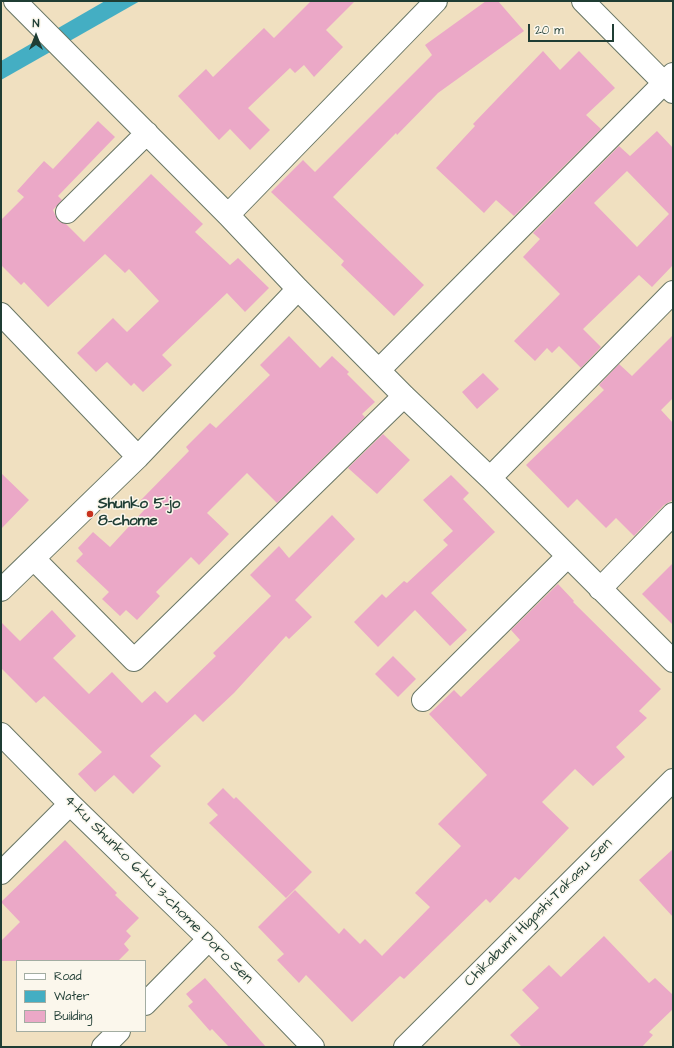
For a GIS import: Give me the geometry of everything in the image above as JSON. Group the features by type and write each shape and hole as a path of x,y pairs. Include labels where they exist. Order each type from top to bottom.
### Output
{"street":[{"path":"15,1 228,215 298,289 404,396 490,478 673,661"},
{"path":"228,215 436,1"},
{"path":"379,370 670,83 583,1"},
{"path":"67,212 147,133"},
{"path":"1,590 138,457 298,289"},
{"path":"490,478 673,292"},
{"path":"1,314 138,457"},
{"path":"34,559 134,660 404,396"},
{"path":"600,589 673,514"},
{"path":"423,700 568,556"},
{"name":"4-ku Shunko 6-ku 3-chome Doro Sen","path":"1,734 70,804 210,939 314,1047"},
{"name":"Chikabumi Higashi-Takasu Sen","path":"405,1047 673,780"},
{"path":"1,873 70,804"},
{"path":"146,1003 210,939"},
{"path":"103,1047 118,1032"}],"water":[{"path":"105,1 140,1 1,80 1,61"}],"building":[{"path":"311,1 355,1 326,30 343,47 314,77 304,65 295,73 290,68 248,108 270,130 250,150 230,129 219,140 178,96 206,69 213,77 264,28 274,38"},
{"path":"486,1 498,1 524,31 438,93 333,197 424,285 394,316 341,265 344,261 271,192 303,160 315,172 432,55 425,45"},
{"path":"543,51 560,70 579,51 615,88 586,115 601,129 514,216 496,200 484,213 436,168 475,126 473,124"},
{"path":"98,121 115,137 58,196 62,200 53,210 58,221 66,224 84,242 151,174 203,224 195,232 230,265 238,258 269,288 245,312 227,293 162,355 172,365 143,392 134,383 131,386 107,362 96,372 77,353 113,318 127,332 159,301 129,269 125,273 105,254 48,307 24,282 21,285 1,265 1,220 24,197 17,191 44,161 53,169"},
{"path":"657,131 673,148 673,265 652,287 639,275 583,329 601,347 581,368 559,346 552,353 547,348 535,361 514,341 560,294 523,257 540,239 533,233 619,146 630,156","holes":["627,171 669,214 637,247 594,203"]},
{"path":"673,335 673,398 661,410 673,423 673,500 664,505 634,536 616,518 606,528 577,499 568,508 526,465 604,390 599,385 619,364 632,376"},
{"path":"289,336 320,368 332,356 349,372 347,374 375,402 362,414 365,417 277,503 247,473 207,513 229,534 199,565 191,557 156,592 160,596 137,620 126,610 120,616 102,599 109,592 76,561 83,554 78,548 93,532 110,547 146,508 140,501 189,451 186,447 210,423 216,428 270,375 260,365"},
{"path":"483,373 499,389 477,409 462,392"},
{"path":"383,434 410,460 377,494 348,468"},
{"path":"1,473 29,500 1,529"},
{"path":"451,475 469,493 463,499 495,532 431,593 467,630 450,646 415,610 378,647 354,622 382,594 386,598 404,581 407,583 448,545 443,540 453,531 423,500"},
{"path":"332,515 355,539 295,600 312,617 289,639 286,636 234,693 203,722 195,714 150,756 161,766 133,794 114,775 95,792 78,774 102,752 44,696 36,703 1,668 1,622 20,641 52,610 76,636 53,658 89,694 112,672 142,703 155,691 167,703 216,656 213,653 271,596 250,575 279,546 289,558"},
{"path":"673,563 673,625 642,594"},
{"path":"558,584 574,601 573,602 661,689 639,711 647,718 616,747 625,757 593,786 575,769 542,802 569,828 519,880 515,877 490,903 486,899 404,979 400,976 352,1022 306,975 299,983 277,960 284,954 258,927 295,890 339,934 344,928 360,944 365,939 382,956 430,907 415,893 461,846 438,824 487,775 429,714 454,690 461,697 520,640 511,630"},
{"path":"393,656 416,679 398,697 375,674"},
{"path":"223,788 234,799 236,797 312,872 286,898 209,823 218,815 207,804"},
{"path":"65,840 117,893 115,895 139,918 126,931 131,936 124,944 129,950 119,960 1,961 1,941 20,922 1,902"},
{"path":"673,849 673,917 639,880"},
{"path":"604,936 649,983 655,978 673,995 673,1009 649,1032 653,1035 642,1047 522,1047 510,1035 539,1008 522,990 549,965 561,977"},
{"path":"205,978 266,1047 229,1047 212,1029 210,1031 188,1006 193,1002 186,994"}],"place":[{"name":"Shunko 5-jo 8-chome","path":"90,514"}]}
